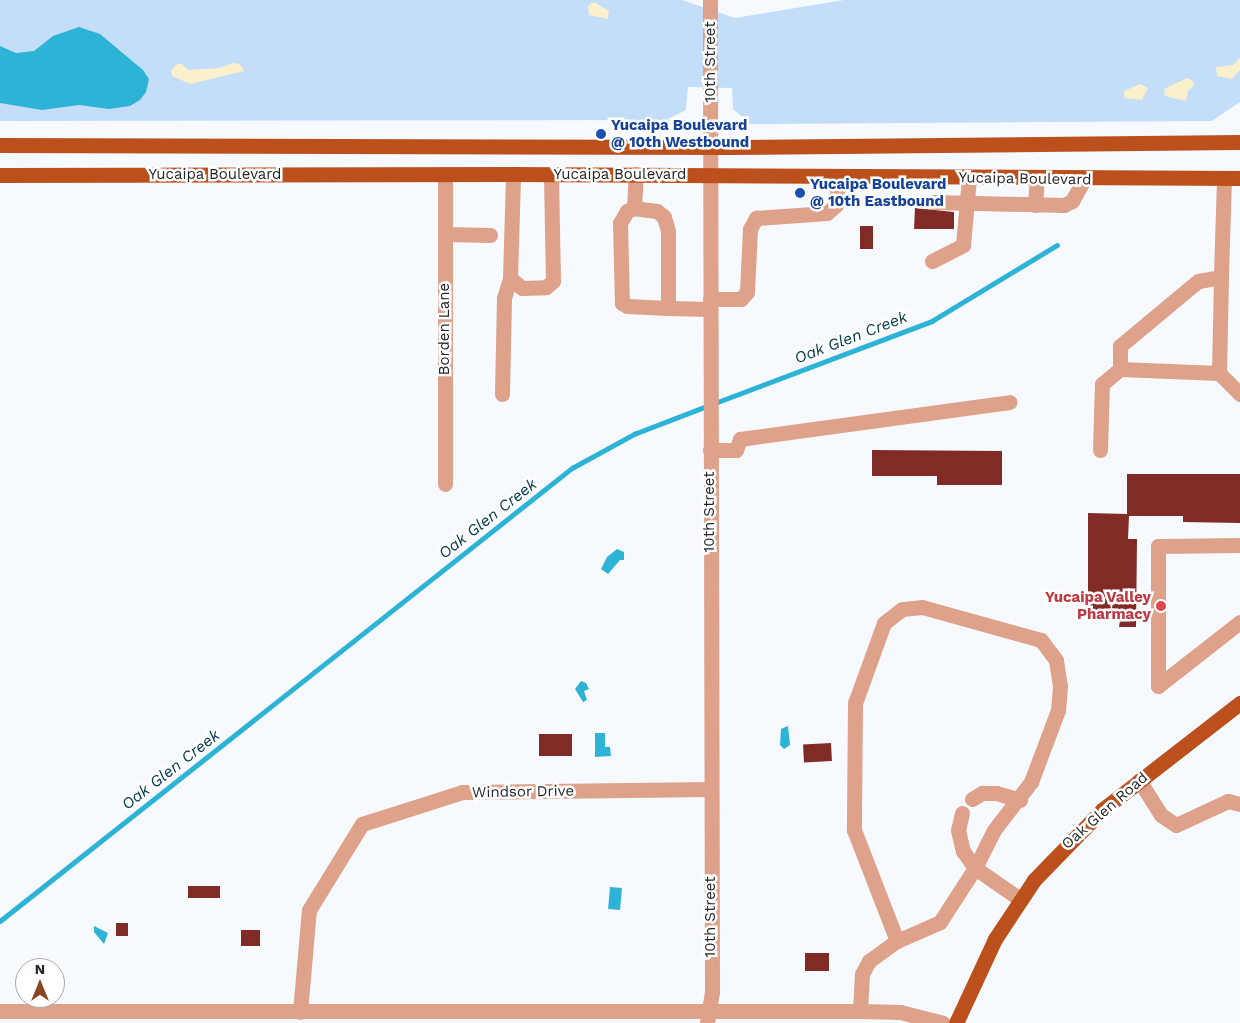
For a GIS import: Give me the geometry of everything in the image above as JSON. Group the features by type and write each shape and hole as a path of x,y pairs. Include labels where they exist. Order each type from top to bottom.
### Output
{"main road":[{"name":"Yucaipa Boulevard","path":"0,145 711,148 1240,142"},
{"name":"Yucaipa Boulevard","path":"0,175 636,174 1084,180 1240,178"},
{"name":"Oak Glen Road","path":"956,1023 979,967 1020,899 1078,831 1139,780 1240,703"}],"street":[{"name":"10th Street","path":"707,1017 712,993 709,416 710,0"},
{"name":"Borden Lane","path":"445,174 445,484"},
{"path":"502,394 504,298 510,278 513,174"},
{"path":"510,278 522,288 546,287 553,281 551,174"},
{"path":"634,208 636,174"},
{"path":"668,308 668,231 664,217 657,211 634,208 627,211 620,223 622,303 668,308 710,304 741,298 747,292 750,229 756,218 827,213 836,205 838,177"},
{"path":"932,261 963,245 969,178"},
{"path":"1035,205 1038,179"},
{"path":"1218,373 1224,179"},
{"path":"934,202 1064,206 1072,201 1084,180"},
{"path":"445,234 490,235"},
{"path":"1120,369 1120,346 1198,281 1221,278"},
{"path":"1100,450 1102,384 1120,369 1218,373 1240,394"},
{"path":"710,450 736,450 740,439 1009,402"},
{"path":"1240,545 1158,546 1158,686 1240,622"},
{"path":"860,1011 862,974 869,961 897,941 940,922 975,868 994,830 1020,800 1031,782 1058,710 1060,686 1056,660 1041,640 937,610 910,607 894,614 884,623 855,703 854,830 897,941"},
{"path":"1139,780 1161,815 1176,825 1228,801 1240,804"},
{"name":"Windsor Drive","path":"300,1012 309,910 362,824 462,792 711,789"},
{"path":"972,800 982,793 996,793 1020,800"},
{"path":"962,813 958,830 961,844 975,868 1020,899"},
{"path":"0,1010 216,1017 300,1012 707,1017 860,1011 900,1012 943,1023"}],"shaded area":[{"path":"0,0 682,0 735,18 844,0 1240,0 1240,102 1212,121 750,124 733,109 732,88 688,87 686,110 666,120 0,121"}],"sand":[{"path":"594,2 609,11 608,19 589,15 588,6"},
{"path":"1240,58 1240,70 1231,79 1217,76 1216,67 1233,65"},
{"path":"233,63 240,64 244,71 190,84 172,76 171,70 177,64 182,64 188,70 219,68"},
{"path":"1187,78 1193,81 1194,85 1188,91 1186,101 1165,96 1164,89"},
{"path":"1140,84 1148,88 1142,100 1124,98 1124,91"}],"water":[{"path":"79,27 100,34 143,70 149,79 146,92 140,100 130,106 109,109 79,105 42,110 0,103 0,46 16,53 34,51 53,36"},
{"path":"617,549 624,552 624,560 620,560 608,574 601,569 607,557"},
{"path":"581,681 586,683 589,689 584,691 587,700 583,702 575,689"},
{"path":"788,726 790,745 784,749 780,745 781,729"},
{"path":"595,733 605,733 605,747 610,747 611,756 595,757"},
{"path":"610,887 622,888 620,910 608,909"},
{"path":"94,926 108,933 104,944 94,932"}],"building":[{"path":"915,208 954,212 954,229 914,229"},
{"path":"860,226 873,226 873,249 860,249"},
{"path":"872,450 1002,451 1002,485 937,485 937,476 872,476"},
{"path":"1127,474 1240,474 1240,523 1183,522 1183,516 1129,516 1128,539 1137,539 1136,627 1119,627 1120,620 1088,619 1088,513 1127,514"},
{"path":"539,734 572,734 572,756 539,756"},
{"path":"831,743 832,761 804,762 803,744"},
{"path":"188,886 220,886 220,898 188,898"},
{"path":"116,923 128,923 128,936 116,936"},
{"path":"241,930 260,930 260,946 241,946"},
{"path":"805,953 829,953 829,971 805,971"}],"waterway":[{"name":"Oak Glen Creek","path":"715,403 932,321 1057,245"},
{"name":"Oak Glen Creek","path":"0,921 572,468 634,434 707,406"}],"place":[{"name":"Yucaipa Boulevard @ 10th Westbound","path":"601,134"},
{"name":"Yucaipa Boulevard @ 10th Eastbound","path":"800,193"},
{"name":"Yucaipa Valley Pharmacy","path":"1161,606"}]}
